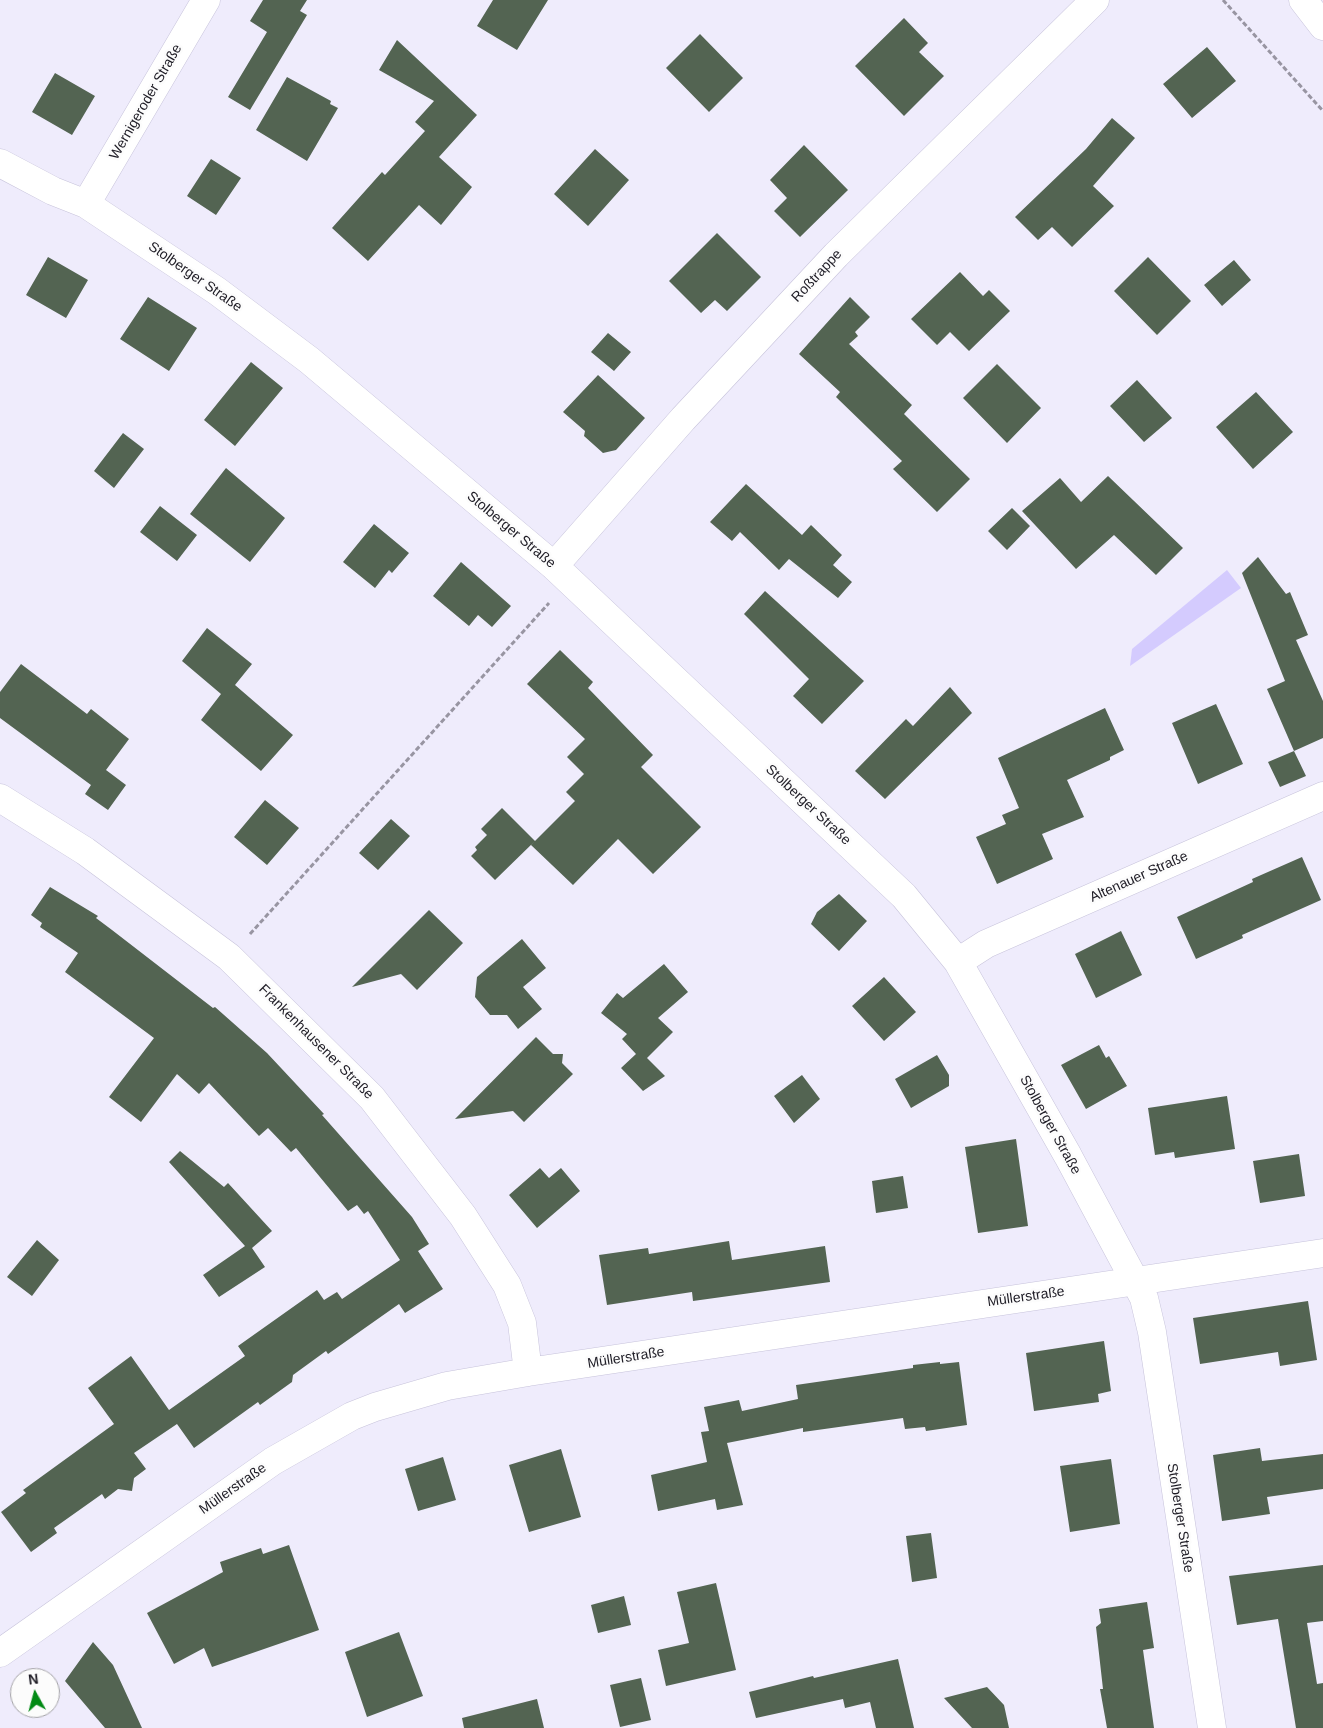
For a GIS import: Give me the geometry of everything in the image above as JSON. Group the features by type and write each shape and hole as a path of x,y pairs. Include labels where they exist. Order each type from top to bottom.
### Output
{"street":[{"name":"Wernigeroder Straße","path":"86,204 206,0"},
{"name":"Roßtrappe","path":"562,573 683,419 836,255 1095,0"},
{"path":"1303,0 1323,26"},
{"name":"Stolberger Straße","path":"0,163 53,191 86,204 217,291 309,360 562,573 904,896 958,962 1068,1156 1144,1298 1152,1332 1212,1728"},
{"name":"Altenauer Straße","path":"958,962 986,944 1323,796"},
{"name":"Frankenhausener Straße","path":"0,798 85,851 229,957 372,1098 463,1216 507,1285 522,1323 528,1372"},
{"name":"Müllerstraße","path":"0,1653 273,1461 352,1416 375,1406 447,1386 528,1372 1323,1252"}],"path":[{"path":"1223,0 1323,112"},
{"path":"229,957 562,573"}],"shaded area":[{"path":"1227,570 1241,588 1130,666 1132,649"}],"building":[{"path":"263,0 307,0 300,11 307,15 250,110 228,97 267,32 250,21"},
{"path":"493,0 548,0 517,50 477,26"},
{"path":"904,18 928,43 919,52 944,76 904,116 855,66"},
{"path":"700,34 743,78 709,112 666,68"},
{"path":"397,40 477,115 439,157 472,187 441,225 419,205 368,261 332,228 382,172 385,175 425,131 415,122 434,101 379,70"},
{"path":"1207,47 1236,81 1192,118 1163,84"},
{"path":"55,73 95,96 72,135 32,112"},
{"path":"287,77 331,101 330,104 338,108 307,161 256,130"},
{"path":"1112,118 1135,138 1093,186 1114,206 1072,247 1052,227 1038,240 1015,217 1086,149"},
{"path":"804,145 848,190 800,237 774,211 787,198 770,180"},
{"path":"595,149 629,180 588,226 554,194"},
{"path":"211,159 241,178 216,215 187,196"},
{"path":"717,233 761,277 727,311 715,300 701,313 669,281"},
{"path":"48,257 88,280 66,318 26,295"},
{"path":"1148,257 1191,301 1157,335 1114,291"},
{"path":"1234,260 1251,280 1222,306 1204,285"},
{"path":"960,272 983,296 989,290 1010,311 969,351 950,332 937,345 911,319"},
{"path":"148,297 197,328 169,371 120,339"},
{"path":"850,297 870,317 855,332 858,336 849,344 912,405 904,414 970,479 937,512 893,469 902,461 836,397 840,392 799,354"},
{"path":"608,333 631,352 614,371 591,352"},
{"path":"251,362 283,388 235,446 204,420"},
{"path":"997,364 1041,408 1007,443 963,398"},
{"path":"598,375 645,418 616,450 603,453 584,436 585,431 563,412"},
{"path":"1137,380 1172,418 1144,442 1110,406"},
{"path":"1256,392 1293,432 1253,469 1216,427"},
{"path":"123,433 144,449 114,488 94,471"},
{"path":"226,468 285,518 250,562 190,514"},
{"path":"1108,476 1183,548 1156,575 1114,535 1076,569 1022,511 1060,478 1081,502"},
{"path":"746,484 802,535 811,525 842,555 833,565 852,582 838,598 789,559 779,570 740,532 732,541 710,522"},
{"path":"160,506 197,535 177,561 140,532"},
{"path":"1012,508 1030,526 1007,550 988,531"},
{"path":"374,524 409,553 392,573 389,570 375,588 343,562"},
{"path":"1258,557 1286,594 1290,592 1308,635 1296,640 1323,701 1323,738 1294,751 1267,689 1285,681 1242,573"},
{"path":"461,562 511,606 492,627 478,615 469,626 433,596"},
{"path":"765,591 864,681 822,724 793,696 809,679 744,614"},
{"path":"207,628 252,664 235,685 293,735 261,771 201,720 221,694 182,661"},
{"path":"560,650 593,682 588,688 653,755 641,767 701,827 653,874 618,839 573,885 531,845 575,801 566,792 584,774 567,757 585,739 527,684"},
{"path":"21,664 87,714 91,709 129,739 106,770 126,785 108,810 85,794 91,785 0,718 0,692"},
{"path":"950,687 972,713 885,799 855,771 906,719 913,726"},
{"path":"1216,704 1243,764 1198,784 1172,723"},
{"path":"1105,708 1124,750 1110,757 1110,760 1067,780 1084,817 1042,834 1053,859 997,884 976,837 1006,824 1002,815 1019,808 998,758"},
{"path":"1294,751 1306,776 1280,787 1268,762"},
{"path":"265,800 299,828 267,865 234,837"},
{"path":"502,808 535,841 495,880 471,856 477,850 475,847 487,835 481,829"},
{"path":"391,819 410,836 378,870 359,853"},
{"path":"1302,857 1321,900 1242,935 1243,938 1196,959 1177,917 1253,882 1252,879"},
{"path":"50,887 98,916 96,918 213,1008 215,1007 267,1053 324,1114 322,1115 412,1217 429,1244 418,1251 443,1289 405,1313 399,1304 328,1354 326,1351 293,1375 292,1382 260,1405 258,1402 194,1448 177,1424 134,1453 146,1469 134,1478 132,1491 118,1489 105,1499 102,1494 54,1528 57,1533 31,1552 1,1512 26,1493 23,1490 114,1424 88,1388 131,1356 169,1410 245,1356 238,1346 317,1290 324,1300 337,1292 342,1299 400,1260 368,1211 364,1214 357,1205 348,1211 296,1148 291,1152 268,1128 259,1136 209,1083 199,1094 177,1074 141,1122 109,1097 154,1038 65,972 78,953 40,927 42,923 31,915"},
{"path":"839,894 867,921 839,951 811,924 817,912"},
{"path":"429,910 463,943 417,990 401,974 352,987"},
{"path":"1121,931 1142,975 1096,998 1075,954"},
{"path":"522,939 546,968 523,987 542,1009 518,1029 507,1015 490,1015 475,997 477,977"},
{"path":"664,964 688,992 658,1018 673,1032 647,1058 665,1076 643,1091 621,1068 636,1054 622,1039 627,1034 601,1013 617,993 623,998"},
{"path":"884,977 916,1012 884,1041 852,1006"},
{"path":"536,1037 553,1054 563,1054 562,1063 573,1074 524,1122 513,1111 455,1119"},
{"path":"1099,1045 1106,1058 1109,1056 1127,1086 1086,1109 1061,1065"},
{"path":"937,1055 949,1075 949,1086 911,1108 895,1079"},
{"path":"802,1075 820,1099 794,1123 774,1096"},
{"path":"1227,1096 1235,1149 1175,1158 1174,1152 1155,1155 1148,1108"},
{"path":"1016,1139 1028,1226 978,1233 965,1147"},
{"path":"180,1151 224,1187 228,1183 272,1231 252,1248 265,1267 219,1297 203,1275 245,1246 169,1162"},
{"path":"1299,1154 1305,1196 1260,1203 1253,1161"},
{"path":"540,1168 549,1178 561,1168 580,1191 537,1228 509,1195"},
{"path":"903,1176 908,1208 876,1213 872,1181"},
{"path":"37,1240 59,1260 32,1296 7,1277"},
{"path":"729,1241 732,1260 825,1246 830,1282 693,1301 692,1292 607,1305 599,1255 648,1248 649,1254"},
{"path":"1308,1301 1317,1360 1280,1366 1278,1352 1200,1364 1193,1318"},
{"path":"1104,1341 1111,1391 1098,1394 1099,1402 1034,1411 1026,1353"},
{"path":"940,1362 940,1364 959,1362 967,1425 926,1431 925,1427 905,1429 903,1418 803,1432 803,1428 727,1443 743,1505 717,1510 715,1499 658,1511 651,1475 707,1462 701,1432 709,1431 704,1407 739,1400 742,1411 798,1399 796,1385 913,1368 913,1365"},
{"path":"1260,1448 1262,1461 1323,1454 1323,1489 1267,1497 1270,1514 1222,1521 1213,1455"},
{"path":"561,1449 581,1517 529,1532 509,1465"},
{"path":"443,1457 456,1500 418,1511 405,1469"},
{"path":"1111,1459 1120,1524 1070,1532 1060,1466"},
{"path":"931,1533 937,1578 912,1582 906,1536"},
{"path":"289,1545 319,1630 212,1667 204,1648 174,1664 147,1613 223,1572 220,1562 261,1548 263,1554"},
{"path":"1323,1565 1323,1621 1307,1623 1317,1684 1323,1683 1323,1728 1296,1728 1278,1619 1237,1625 1229,1576"},
{"path":"716,1583 736,1670 666,1686 658,1650 689,1643 677,1592"},
{"path":"624,1596 631,1625 598,1633 591,1605"},
{"path":"1147,1602 1154,1648 1143,1650 1154,1728 1107,1728 1100,1689 1103,1689 1096,1627 1101,1623 1099,1609"},
{"path":"399,1632 423,1696 367,1717 345,1652"},
{"path":"93,1642 113,1665 142,1728 105,1728 65,1681"},
{"path":"898,1659 914,1728 876,1728 870,1702 845,1708 843,1699 756,1718 749,1692 813,1676 814,1678"},
{"path":"641,1678 651,1720 620,1727 610,1685"},
{"path":"987,1687 1004,1705 1009,1728 972,1728 944,1698"},
{"path":"537,1699 544,1728 464,1728 462,1718"}]}
